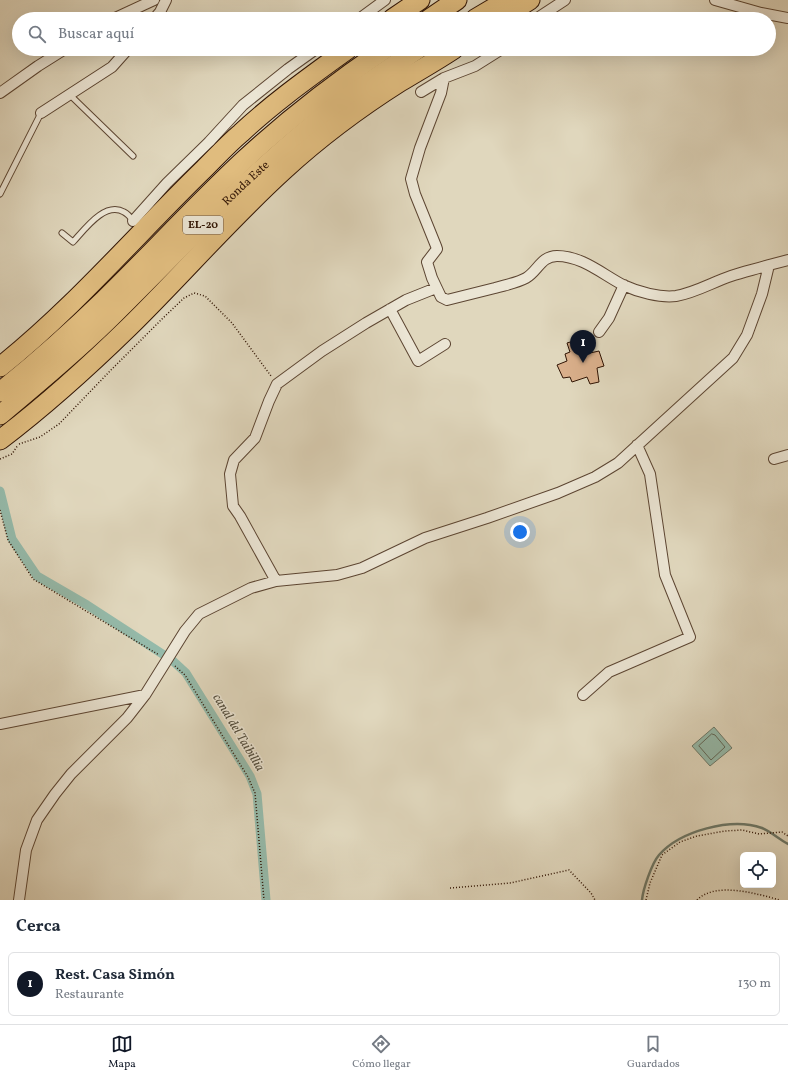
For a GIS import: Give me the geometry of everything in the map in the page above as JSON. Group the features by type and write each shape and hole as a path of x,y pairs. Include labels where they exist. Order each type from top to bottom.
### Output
{"highway":[{"path":"402,12 420,0"},
{"path":"425,12 443,0"},
{"path":"440,12 458,0"},
{"path":"473,12 491,0"},
{"path":"487,12 507,0"},
{"path":"511,12 530,0"},
{"path":"0,367 49,325 87,289 177,195 240,133 290,91 338,56"},
{"name":"EL-20","path":"312,102 362,56"},
{"name":"Ronda Este","path":"0,392 62,340 244,161 289,120 375,56"},
{"name":"Ronda Este","path":"0,415 57,368 104,324 232,196 280,152 351,94 408,56"},
{"path":"10,444 31,417 130,326 253,200 302,155 358,111 400,82 443,56"}],"street":[{"path":"128,12 154,0"},
{"path":"160,12 166,0"},
{"path":"369,12 385,0"},
{"path":"546,12 564,0"},
{"path":"715,0 757,12"},
{"path":"776,16 788,18"},
{"path":"0,93 54,56"},
{"path":"41,113 112,67 122,56"},
{"path":"133,221 167,183 209,142 243,105 306,56"},
{"path":"420,92 444,78 475,66 491,56"},
{"path":"444,78 441,93 420,148 411,179 415,194 437,249 427,262 441,298 447,300 525,279 532,274 539,264 547,258 556,256 571,257 594,267 624,285 640,291 660,295 676,296 732,276 788,260"},
{"path":"19,900 26,850 37,820 71,774 127,718 168,661 185,631 199,614 252,588 276,581 337,576 362,568 425,538 558,493 595,477 618,463 733,358 747,335 762,294 769,265"},
{"path":"599,332 609,318 624,285"},
{"path":"276,581 233,506 230,474 234,460 255,438 277,384 322,351 390,309 406,300 436,288"},
{"path":"390,309 418,361 445,344"},
{"path":"583,695 609,672 690,637 666,575 650,474 637,445"},
{"path":"774,459 788,455"},
{"path":"0,724 145,695"}],"lane":[{"path":"69,94 133,156"},
{"path":"0,194 41,113"},
{"path":"62,233 73,242 100,214 114,209 125,212 133,221"}],"path":[{"path":"0,459 10,444 40,438 59,424 162,319 184,298 194,293 205,296 232,323 277,384"},
{"path":"0,510 8,540 33,578 168,661 185,675 248,777 255,793 264,900"},
{"path":"646,900 650,883 662,855 680,842 697,836 725,831 742,830 759,834 782,832 788,836"},
{"path":"450,888 510,883 569,870 591,893 595,900"},
{"path":"697,900 702,895 718,890 747,892 780,900"}],"water":[{"path":"714,727 732,748 710,766 692,746"}],"building":[{"path":"577,340 579,343 586,341 590,353 599,351 604,366 597,368 599,382 590,384 587,377 572,382 570,377 563,378 557,365 567,361 565,354 570,352 567,343"}],"waterway":[{"name":"canal del Taibillia","path":"0,491 12,539 37,576 87,605 164,655"},
{"name":"canal del Taibillia","path":"173,661 186,673 250,776 257,794 266,900"},
{"path":"642,900 648,876 659,855 668,846 693,833 721,825 750,825 762,828 788,844"}],"place":[{"name":"Rest. Casa Simón","path":"583,363"}]}
